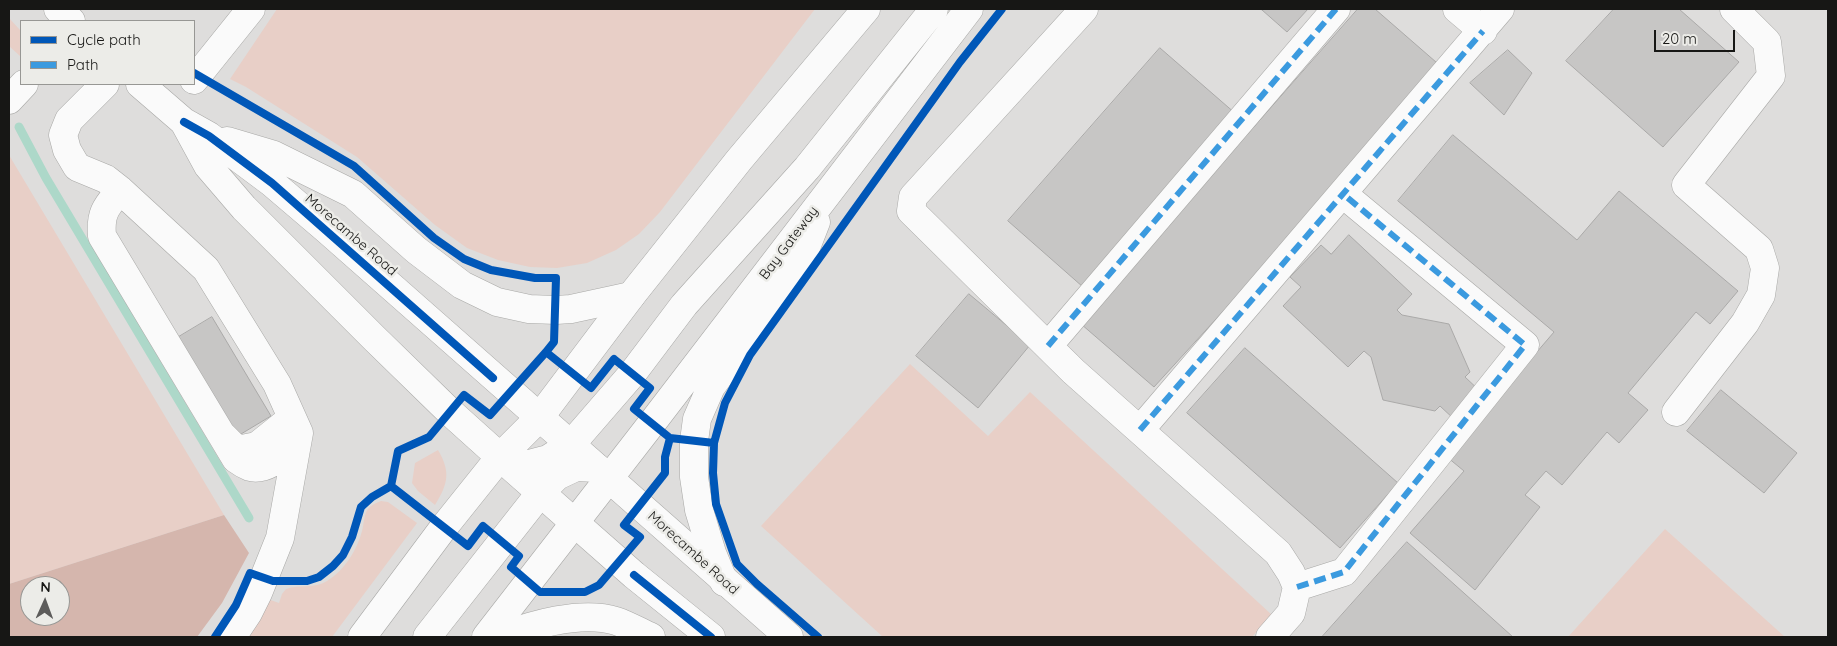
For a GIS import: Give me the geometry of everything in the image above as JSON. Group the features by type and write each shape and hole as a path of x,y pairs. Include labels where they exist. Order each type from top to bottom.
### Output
{"main road":[{"path":"58,9 70,20"},
{"path":"195,79 251,9"},
{"path":"362,637 444,527 505,460 631,296 739,160 866,9"},
{"path":"505,460 529,464 548,459 570,444 632,374 684,305 807,168 934,9"},
{"name":"Bay Gateway","path":"486,637 574,522 603,473 828,193 969,9"},
{"path":"1084,9 913,197 911,211 1048,346 1278,553 1291,573 1297,587 1291,613 1270,637"},
{"path":"1048,346 1336,9"},
{"path":"1457,9 1483,31"},
{"path":"1140,430 1500,9"},
{"path":"1676,412 1745,323 1761,295 1766,268 1759,249 1686,185 1771,76 1767,42 1734,9"},
{"path":"9,100 23,85"},
{"path":"105,85 69,120 63,135 67,150 77,167 106,179 120,190 206,269 277,384 299,433 280,538 265,578 248,613 232,637"},
{"name":"Morecambe Road","path":"141,85 177,116 209,136 272,183 326,229 788,637"},
{"path":"177,116 191,85"},
{"name":"Morecambe Road","path":"177,116 208,166 244,208 450,412 629,570 711,637"},
{"path":"209,136 274,155 353,194 416,250 462,285 497,302 529,309 556,310 571,309 631,296"},
{"path":"120,190 104,209 101,222 102,236 236,459 251,467 265,466 280,457 290,437 277,384"},
{"path":"724,582 712,553 699,510 694,477 694,441 697,420 711,387 798,268 828,193"},
{"path":"1297,587 1344,572 1525,345 1342,194"},
{"path":"428,637 541,492 557,476 576,467 603,473"},
{"path":"499,637 552,621 586,617 616,621 651,637"}],"shaded area":[{"path":"277,9 815,9 660,212 639,234 616,250 587,263 557,268 530,267 498,260 467,248 435,225 357,157 246,87 230,79"},
{"path":"9,18 20,30 20,56 9,46"},
{"path":"9,155 224,515 34,576 20,576 20,580 9,584"},
{"path":"910,364 988,436 1030,392 1272,615 1252,637 883,637 761,526"},
{"path":"438,450 445,465 446,478 443,491 435,505 418,491 412,483 415,463"},
{"path":"381,501 388,502 417,523 332,637 245,637 265,598 279,603 286,589 312,586 327,581 345,565 357,545 367,511 372,505"},
{"path":"224,515 249,553 222,603 197,637 9,637 9,584 20,580 20,626 70,626 70,576 34,576"},
{"path":"1665,529 1785,637 1568,637"}],"building":[{"path":"1263,9 1308,9 1287,32"},
{"path":"1358,9 1375,9 1444,69 1154,387 1081,324"},
{"path":"1614,9 1679,9 1739,62 1663,147 1566,61"},
{"path":"1160,48 1236,114 1083,287 1008,221"},
{"path":"1508,50 1532,73 1504,115 1470,83"},
{"path":"1453,135 1577,240 1619,191 1738,291 1710,324 1696,312 1628,393 1648,410 1619,443 1607,432 1562,485 1546,471 1525,495 1540,507 1475,590 1410,533 1464,471 1447,457 1554,332 1398,201"},
{"path":"1349,235 1412,294 1397,310 1402,315 1449,324 1470,372 1465,377 1481,392 1455,420 1440,406 1435,411 1383,400 1371,357 1364,351 1348,367 1283,306 1301,287 1290,277 1321,245 1331,254"},
{"path":"969,294 1030,345 978,408 916,356"},
{"path":"212,317 271,416 231,440 172,341"},
{"path":"1245,348 1398,483 1340,548 1187,413"},
{"path":"1721,390 1797,453 1764,493 1687,431"},
{"path":"1407,542 1513,637 1322,637"}],"waterway":[{"path":"19,127 46,178 249,518"}],"marked path":[{"path":"1048,346 1336,9"},
{"path":"1140,430 1483,31"},
{"path":"1297,587 1344,572 1525,345 1343,194"}],"cycle path":[{"path":"818,637 737,564 716,504 713,473 714,443 725,403 750,355 960,62 1002,9"},
{"path":"195,74 354,166 434,238 464,259 491,270 535,278 556,278 554,342 546,352"},
{"path":"184,122 209,136 272,183 493,378"},
{"path":"215,637 236,605 250,573 273,581 307,581 319,577 343,555 352,537 361,507 372,497 391,486 398,451 429,437 464,395 490,415 546,352 591,388 614,359 650,388 634,409 670,438 714,443"},
{"path":"391,486 468,546 483,526 519,556 511,567 540,592 585,592 599,585 640,537 624,525 665,473 665,457 670,438"},
{"path":"634,575 711,637"}]}
